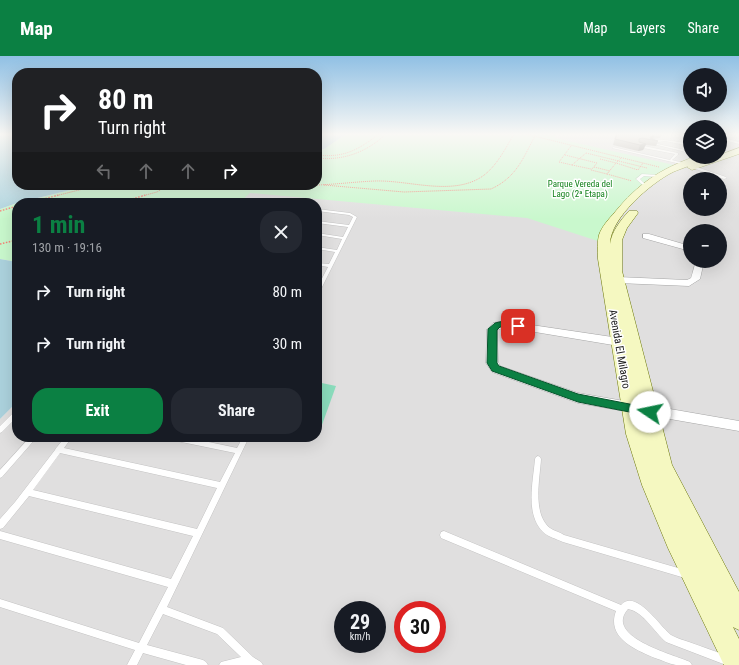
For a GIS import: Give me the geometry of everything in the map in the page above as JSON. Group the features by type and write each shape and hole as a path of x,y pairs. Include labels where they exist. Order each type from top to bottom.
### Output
{"main road":[{"name":"Avenida El Milagro","path":"697,164 671,176 623,223 615,243 616,271 662,466 681,506 739,617"},
{"name":"Avenida El Milagro","path":"700,164 615,217 606,232 604,258 635,434 652,485 695,578 738,664"}],"street":[{"path":"646,236 683,247"},
{"path":"618,280 689,283 695,279 698,268"},
{"path":"619,342 504,324 498,325 492,329 492,363 496,369 578,398 650,412 739,426"}],"lane":[{"path":"710,164 719,172"},
{"path":"322,211 350,214 355,217 323,282"},
{"path":"322,223 350,226"},
{"path":"322,235 344,238"},
{"path":"322,248 338,250"},
{"path":"322,265 331,266"},
{"path":"0,430 12,418"},
{"path":"0,475 30,442"},
{"path":"0,525 65,442"},
{"path":"198,442 239,450"},
{"path":"132,665 243,442"},
{"path":"58,450 221,486"},
{"path":"538,459 536,508 542,523 547,530 563,538 695,578"},
{"path":"27,492 198,533"},
{"path":"0,535 173,584"},
{"path":"444,535 621,609"},
{"path":"0,603 141,648 204,665"},
{"path":"687,665 632,642 623,634 619,627 618,617 621,609 626,605 632,605 648,616 669,639 738,664"},
{"path":"161,609 220,631 250,660 258,665"},
{"path":"224,665 250,660"}],"path":[{"path":"324,185 375,181 448,185 467,183 477,180 484,175 494,162"},
{"path":"324,185 356,190 404,192 491,189 502,184 514,174 521,162"},
{"path":"561,162 615,176 683,164"},
{"path":"572,165 575,162"},
{"path":"611,162 638,170 643,163 655,162"},
{"path":"625,166 628,163 640,166 679,162"},
{"path":"591,170 597,163"},
{"path":"607,174 616,164"},
{"path":"594,167 610,171"},
{"path":"48,198 79,190"},
{"path":"136,198 160,190"},
{"path":"0,211 12,207"},
{"path":"0,244 12,241"}],"shaded area":[{"path":"322,162 683,162 683,164 727,164 727,162 739,162 739,665 0,665 0,419 12,407 12,442 322,442 322,198 39,198 71,190 322,190"}],"green space":[{"name":"Parque Vereda del Lago (2ª Etapa)","path":"322,162 663,162 674,165 648,179 630,202 604,243 527,218 322,199 322,198 250,193 244,198 39,198 71,190 322,190"},
{"path":"12,205 12,261 0,259 0,209"},
{"path":"322,383 336,386 322,425"}],"water":[{"path":"0,162 12,162 12,190 70,190 38,198 12,198 12,205 0,209"},
{"path":"0,259 12,261 12,407 0,419"}],"route":[{"path":"518,326 504,324 498,325 492,329 492,363 496,369 578,398 650,412"}]}
